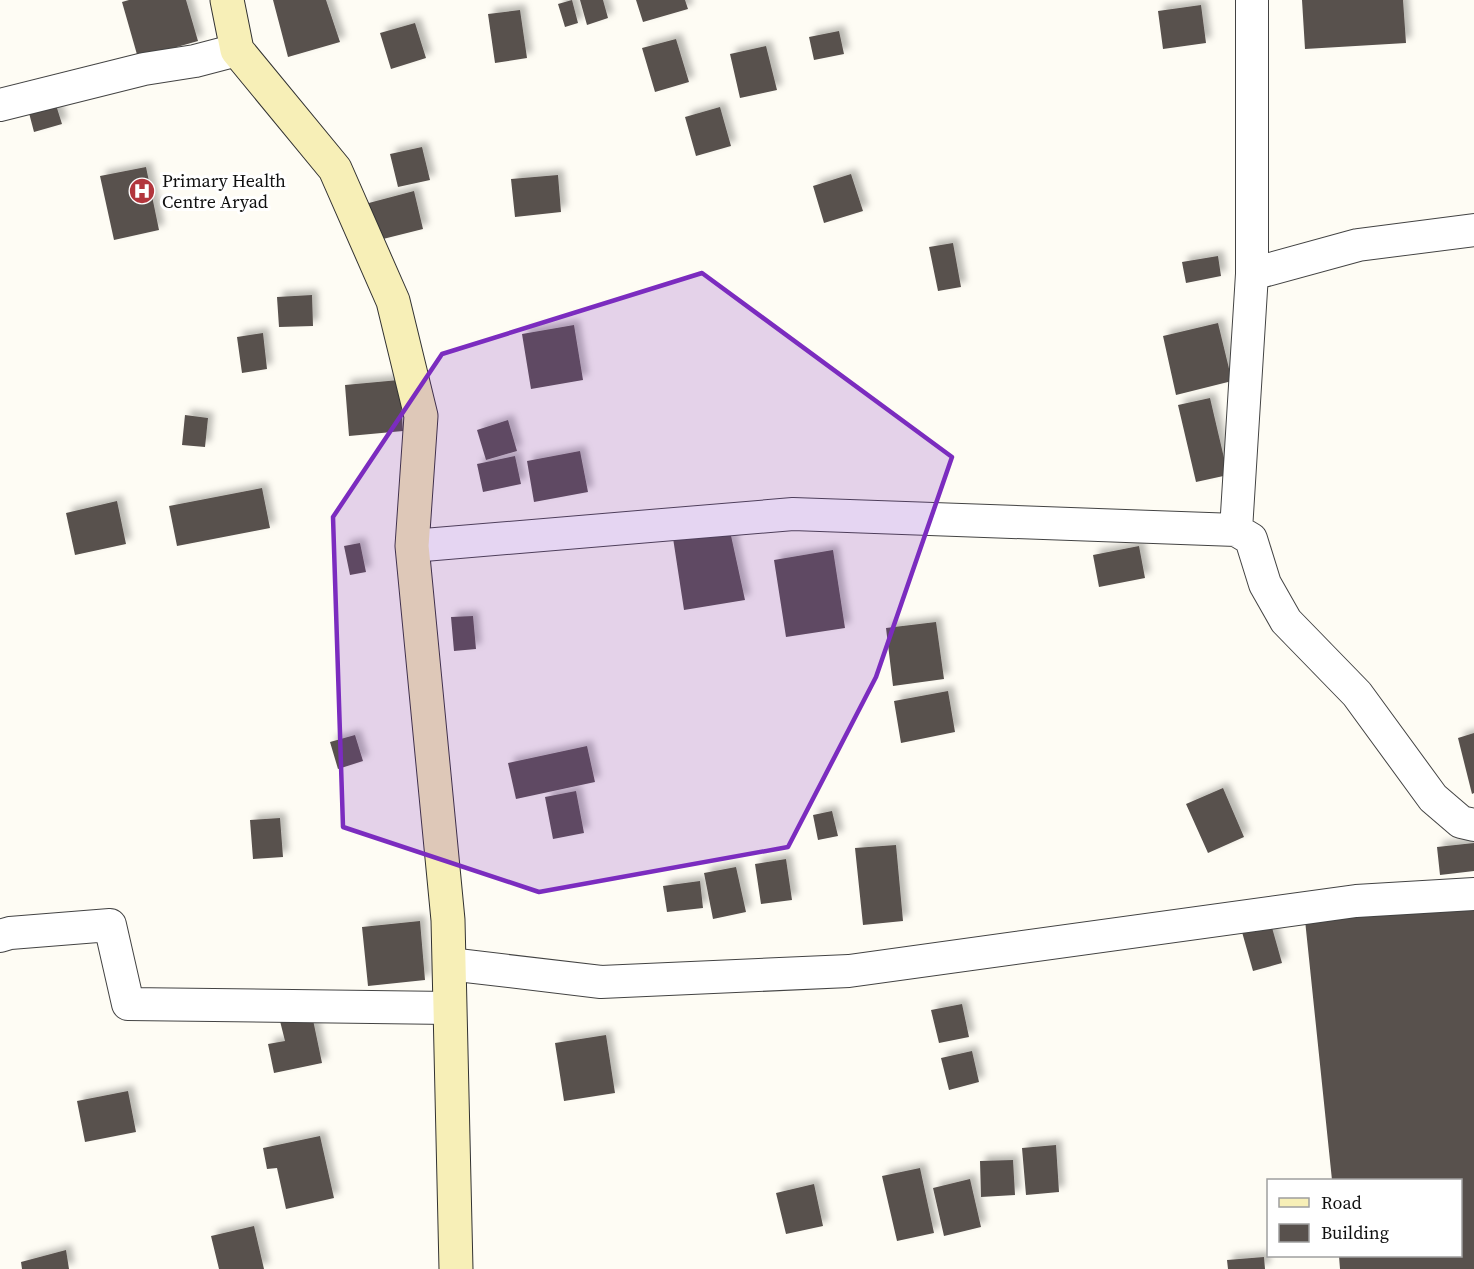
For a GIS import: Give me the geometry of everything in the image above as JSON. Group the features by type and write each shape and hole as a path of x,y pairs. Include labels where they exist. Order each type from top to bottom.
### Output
{"main road":[{"path":"227,0 237,50 335,169 393,301 421,416 412,546 448,920 456,1269"}],"street":[{"path":"1236,530 1252,274 1252,0"},
{"path":"0,105 144,69 195,61 237,50"},
{"path":"1252,274 1358,245 1474,230"},
{"path":"412,546 794,514 1236,530 1251,539 1265,584 1286,621 1357,694 1433,798 1461,822 1474,825"},
{"path":"449,964 601,982 849,971 1356,901 1474,894"},
{"path":"0,936 10,933 110,925 128,1004 450,1008"}],"highlighted area":[{"path":"702,273 952,457 876,677 788,847 539,892 343,827 333,517 442,354"}],"building":[{"path":"186,0 198,41 138,58 122,2"},
{"path":"273,0 326,0 340,42 288,57"},
{"path":"572,0 578,23 565,27 558,4"},
{"path":"580,0 603,0 608,18 587,25"},
{"path":"636,0 685,0 688,9 643,22"},
{"path":"1302,0 1403,0 1406,43 1305,49"},
{"path":"1201,5 1206,43 1163,49 1158,11"},
{"path":"520,10 527,58 495,63 488,14"},
{"path":"415,23 426,58 391,69 380,33"},
{"path":"839,31 844,54 814,60 809,37"},
{"path":"676,39 689,82 655,92 642,48"},
{"path":"766,46 777,90 740,98 730,54"},
{"path":"56,105 62,124 34,132 29,113"},
{"path":"720,107 731,146 696,156 685,117"},
{"path":"422,147 430,180 398,187 390,154"},
{"path":"146,167 159,230 114,240 100,176"},
{"path":"851,174 863,211 824,223 813,186"},
{"path":"558,175 561,212 515,217 511,179"},
{"path":"414,191 423,229 375,241 365,204"},
{"path":"953,243 961,287 938,291 929,247"},
{"path":"1218,256 1221,276 1186,283 1182,262"},
{"path":"312,295 313,326 279,327 277,297"},
{"path":"1218,323 1232,381 1176,395 1163,336"},
{"path":"574,325 583,380 531,389 522,334"},
{"path":"263,333 267,369 242,373 237,337"},
{"path":"399,380 403,431 349,436 345,385"},
{"path":"1210,398 1228,475 1196,482 1178,405"},
{"path":"185,415 208,418 205,447 182,445"},
{"path":"508,420 517,451 486,460 477,430"},
{"path":"580,451 588,492 534,502 527,461"},
{"path":"515,456 521,484 483,492 477,464"},
{"path":"262,488 270,528 177,546 169,506"},
{"path":"117,501 126,544 75,555 66,513"},
{"path":"730,531 745,600 684,610 673,538"},
{"path":"360,543 366,572 350,575 344,546"},
{"path":"1139,546 1145,578 1099,587 1093,555"},
{"path":"833,550 845,628 786,637 774,560"},
{"path":"473,616 476,649 454,651 451,617"},
{"path":"936,622 944,679 893,686 886,628"},
{"path":"948,691 955,732 901,743 894,701"},
{"path":"1474,733 1474,793 1472,794 1458,738"},
{"path":"355,735 363,761 338,769 330,742"},
{"path":"587,746 595,782 516,799 508,763"},
{"path":"1223,788 1244,837 1208,853 1186,804"},
{"path":"576,791 584,833 553,839 545,797"},
{"path":"832,811 838,836 818,840 813,815"},
{"path":"280,818 283,857 253,859 250,820"},
{"path":"1474,843 1474,871 1440,875 1437,847"},
{"path":"896,845 903,921 863,925 855,848"},
{"path":"786,859 792,900 761,904 755,864"},
{"path":"736,867 746,912 713,919 704,873"},
{"path":"700,881 703,908 667,912 663,886"},
{"path":"1474,902 1474,1269 1340,1269 1339,1257 1462,1257 1462,1179 1332,1179 1305,920"},
{"path":"420,921 425,980 368,986 362,927"},
{"path":"1271,924 1282,963 1253,971 1242,932"},
{"path":"962,1004 969,1037 939,1043 931,1010"},
{"path":"312,1015 322,1063 274,1073 268,1044 285,1041 280,1021"},
{"path":"606,1035 615,1093 564,1101 555,1043"},
{"path":"972,1051 979,1082 949,1090 941,1058"},
{"path":"128,1091 136,1132 85,1142 77,1101"},
{"path":"320,1136 334,1198 286,1209 277,1168 267,1169 263,1148"},
{"path":"1056,1145 1059,1192 1026,1195 1022,1148"},
{"path":"1013,1160 1015,1195 981,1197 980,1161"},
{"path":"920,1168 934,1233 897,1241 882,1176"},
{"path":"970,1179 981,1227 944,1236 933,1188"},
{"path":"814,1184 823,1226 786,1234 776,1193"},
{"path":"254,1226 264,1269 219,1269 211,1236"},
{"path":"66,1250 69,1269 22,1269 21,1262"},
{"path":"1264,1257 1265,1269 1228,1269 1227,1260"}],"place":[{"name":"Primary Health Centre Aryad","path":"142,191"}]}
